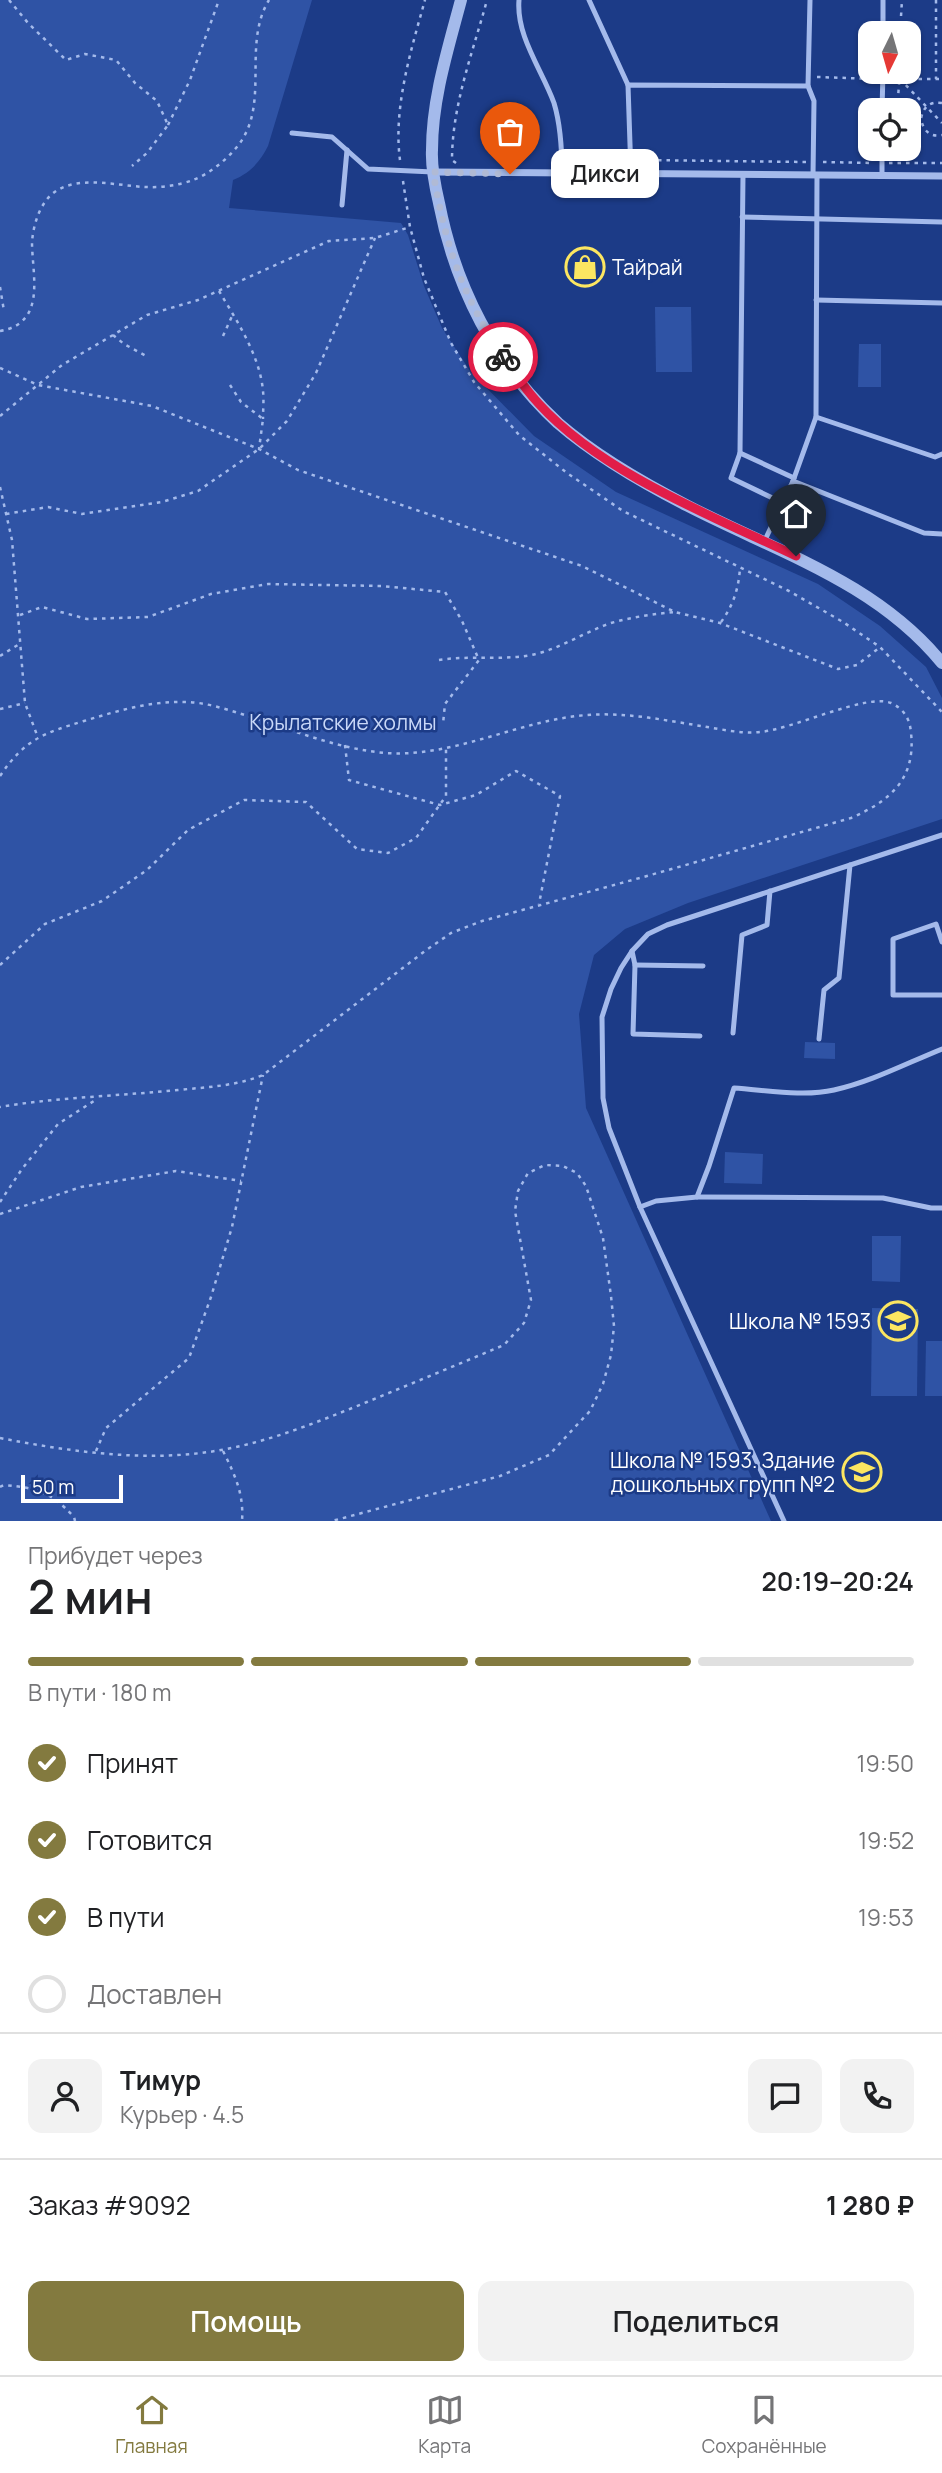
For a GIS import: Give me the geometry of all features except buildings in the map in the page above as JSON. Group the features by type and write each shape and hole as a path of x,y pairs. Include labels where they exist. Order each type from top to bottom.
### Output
{"street":[{"path":"461,0 436,99 432,136 433,172 450,251 463,286 489,335 539,404 579,440 646,483 862,592 923,640 942,663"},
{"path":"433,172 942,176"}],"lane":[{"path":"519,0 520,22 554,104 559,125 562,174"},
{"path":"589,0 628,85 631,175"},
{"path":"764,542 793,479 816,417 817,219 814,101 808,86 810,0"},
{"path":"883,0 883,21"},
{"path":"628,85 808,86"},
{"path":"292,133 332,137 368,169 433,172"},
{"path":"342,205 347,150"},
{"path":"882,161 882,176"},
{"path":"743,175 740,453 730,478 783,503"},
{"path":"742,218 942,222"},
{"path":"816,300 942,303"},
{"path":"816,417 935,457 942,454"},
{"path":"740,453 793,479 924,533 942,534"},
{"path":"784,1521 640,1206 609,1128 603,1098 602,1017 621,968 648,934 667,925 942,835"},
{"path":"819,1039 824,990 839,978 850,865"},
{"path":"733,1033 743,936 767,925 770,891"},
{"path":"942,942 936,924 893,939 893,995 942,995"},
{"path":"632,951 635,965 633,1034 701,1036"},
{"path":"635,965 703,966"},
{"path":"697,1197 734,1088 798,1092 832,1090 863,1081 942,1049"},
{"path":"640,1206 656,1201 697,1197 883,1198 942,1208"}],"path":[{"path":"9,0 66,60 85,54 116,60 135,83 157,101 168,125"},
{"path":"132,166 147,153 168,125 190,80 219,0"},
{"path":"0,331 8,330 31,309 35,293 33,230 45,201 56,191 74,184 108,183 147,188 194,180 219,165 238,146 254,113 256,36 269,0"},
{"path":"425,0 402,101 398,145 401,169 410,227 424,278 451,343 474,382 519,435 567,473 622,510 800,597 880,647 942,712"},
{"path":"901,21 902,0"},
{"path":"936,0 936,79"},
{"path":"817,78 858,76"},
{"path":"921,79 942,79"},
{"path":"905,84 942,123"},
{"path":"942,103 933,103 922,112 922,125 931,135 942,135"},
{"path":"0,416 62,365 147,315 198,300 329,241 375,238 410,227"},
{"path":"6,514 48,507 82,514 162,502 198,491 259,449 287,421 316,373 375,238"},
{"path":"0,287 4,311"},
{"path":"219,290 258,368 263,390 259,449"},
{"path":"223,336 233,314"},
{"path":"113,335 148,358"},
{"path":"0,369 38,385 152,406 259,449 298,470 582,566 675,612 720,623 838,669 857,665 880,647"},
{"path":"230,384 241,402 263,419"},
{"path":"0,488 12,540 26,704 38,736"},
{"path":"720,623 733,603 740,567"},
{"path":"20,615 43,607 87,619 148,617 211,594 268,584 382,586 445,592 463,621 479,660 445,704 443,724"},
{"path":"439,660 533,655 564,645 609,624 640,616 675,612"},
{"path":"0,656 22,642"},
{"path":"0,776 9,763 38,736 141,705 187,702 228,710 345,746 385,752 421,752 556,719 587,715 621,715 758,732 785,728 876,700 889,702 908,718 912,750 911,763 891,795 851,818 539,904 452,933 263,1075 241,1084 99,1098 40,1100 0,1107"},
{"path":"0,709 26,704"},
{"path":"345,746 349,780 440,805 476,795 516,771 560,796 539,904"},
{"path":"0,965 46,924 102,901 147,870 188,830 244,800 306,802 356,849 388,853 416,838 446,796 446,747"},
{"path":"95,1452 106,1428 190,1358 232,1227 263,1075"},
{"path":"0,1202 58,1124 99,1098"},
{"path":"0,1438 59,1449 95,1452 187,1454 222,1450 295,1431 504,1345 524,1323 531,1300 515,1211 518,1191 528,1173 545,1165 563,1166 577,1173 586,1186 603,1238 614,1326 609,1364 590,1411 549,1455 500,1476 332,1521"},
{"path":"0,1214 81,1187 176,1171 241,1181"},
{"path":"222,1450 239,1484 243,1507 242,1521"},
{"path":"0,1487 4,1485 33,1488 51,1495 75,1521"}],"green space":[{"name":"Крылатские холмы","path":"0,0 312,0 268,146 254,166 233,180 229,208 401,223 408,235 424,286 442,328 470,371 534,436 616,492 818,584 880,626 926,667 942,698 942,819 688,903 625,929 594,955 579,1014 586,1108 771,1521 0,1521"},
{"path":"655,307 691,307 692,372 656,372"},
{"path":"859,344 881,344 881,387 858,387"},
{"path":"805,1042 835,1043 835,1059 804,1058"},
{"path":"725,1152 763,1154 762,1184 724,1183"},
{"path":"872,1236 901,1236 900,1282 872,1281"},
{"path":"872,1308 918,1309 917,1396 871,1396"},
{"path":"926,1341 942,1341 942,1396 925,1396"}],"way so far":[{"path":"503,357 475,312 463,286 450,251 433,172 510,174"}],"place":[{"name":"Дикси","path":"510,174"},
{"name":"Тайрай","path":"585,267"},
{"name":"Школа № 1593","path":"898,1321"},
{"name":"Школа № 1593. Здание дошкольных групп №2","path":"862,1472"}],"route":[{"path":"503,357 539,404 579,440 646,483 689,506 796,556"}]}
